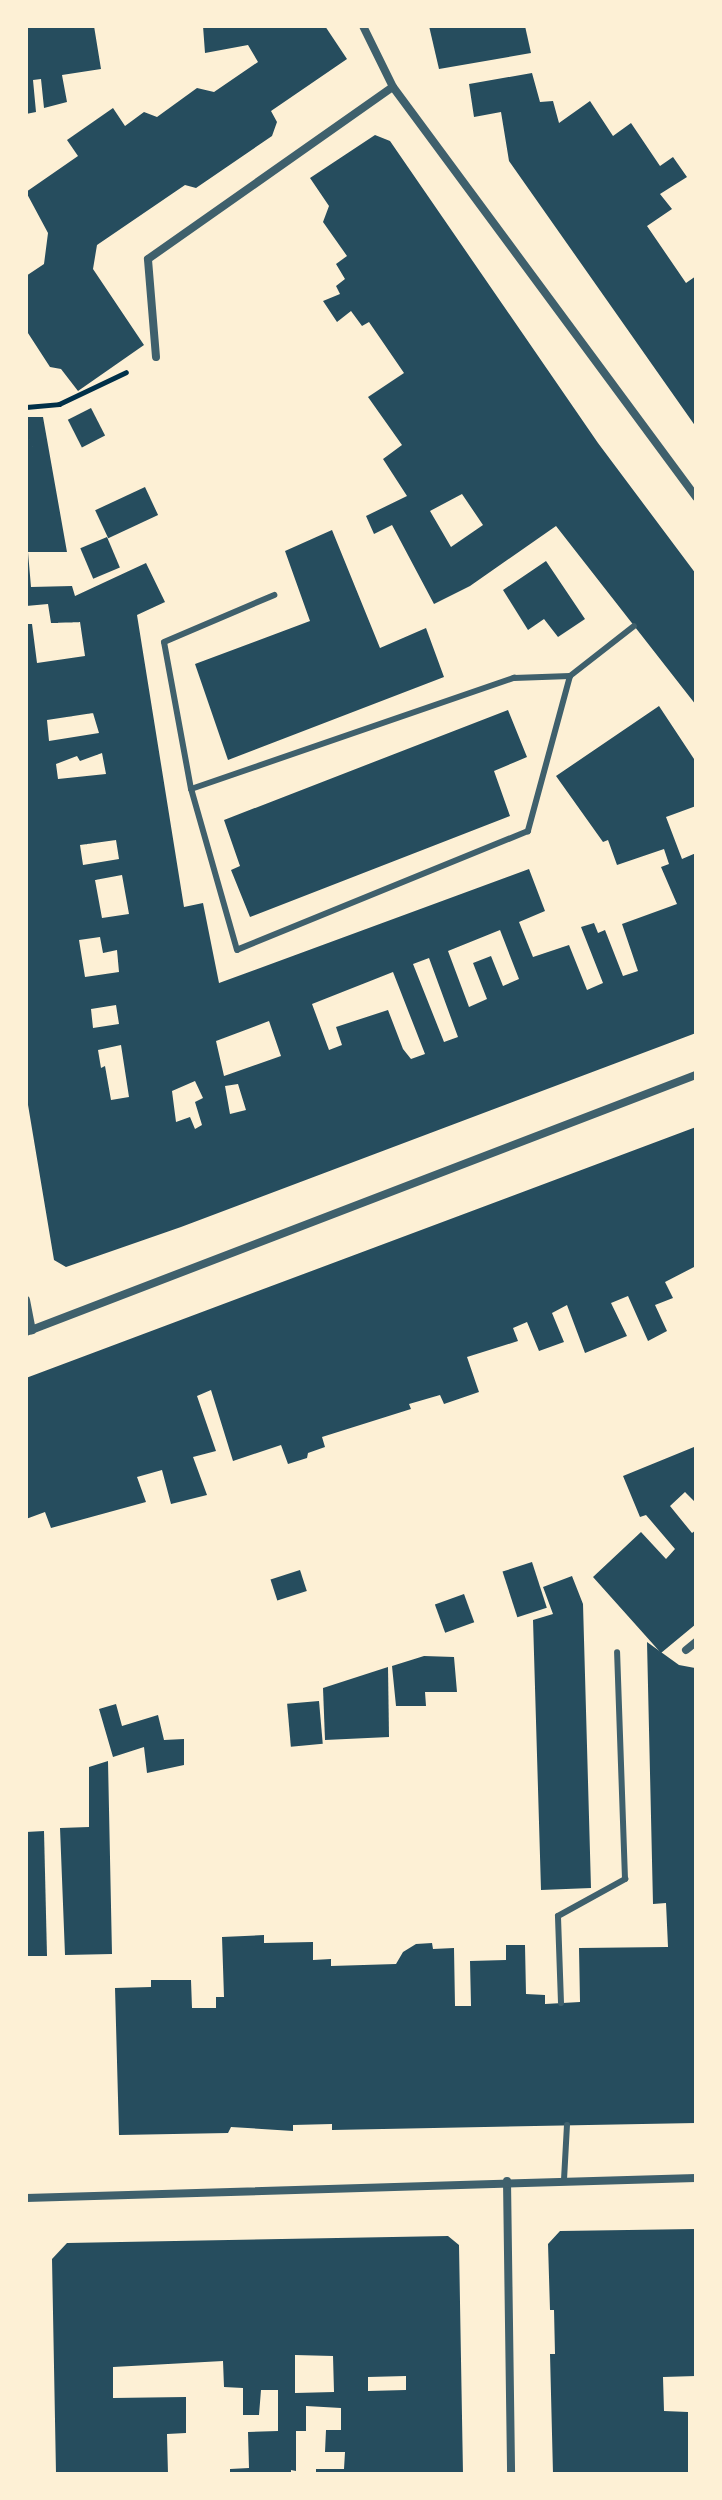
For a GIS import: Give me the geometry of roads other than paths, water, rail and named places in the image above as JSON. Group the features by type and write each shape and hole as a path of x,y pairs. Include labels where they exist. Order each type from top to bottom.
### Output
{"street":[{"path":"363,26 393,87 696,497"},
{"path":"156,357 148,259 393,87"},
{"path":"26,1300 29,1331 696,1075"},
{"path":"686,1650 696,1642"},
{"path":"26,2198 507,2181 696,2178"},
{"path":"507,2181 511,2474"}],"lane":[{"path":"274,595 164,642 191,789 237,950 528,831 570,676"},
{"path":"191,789 514,678 570,676 634,626"},
{"path":"561,2003 558,1916 625,1879 617,1652"},
{"path":"564,2180 567,2125"}]}
